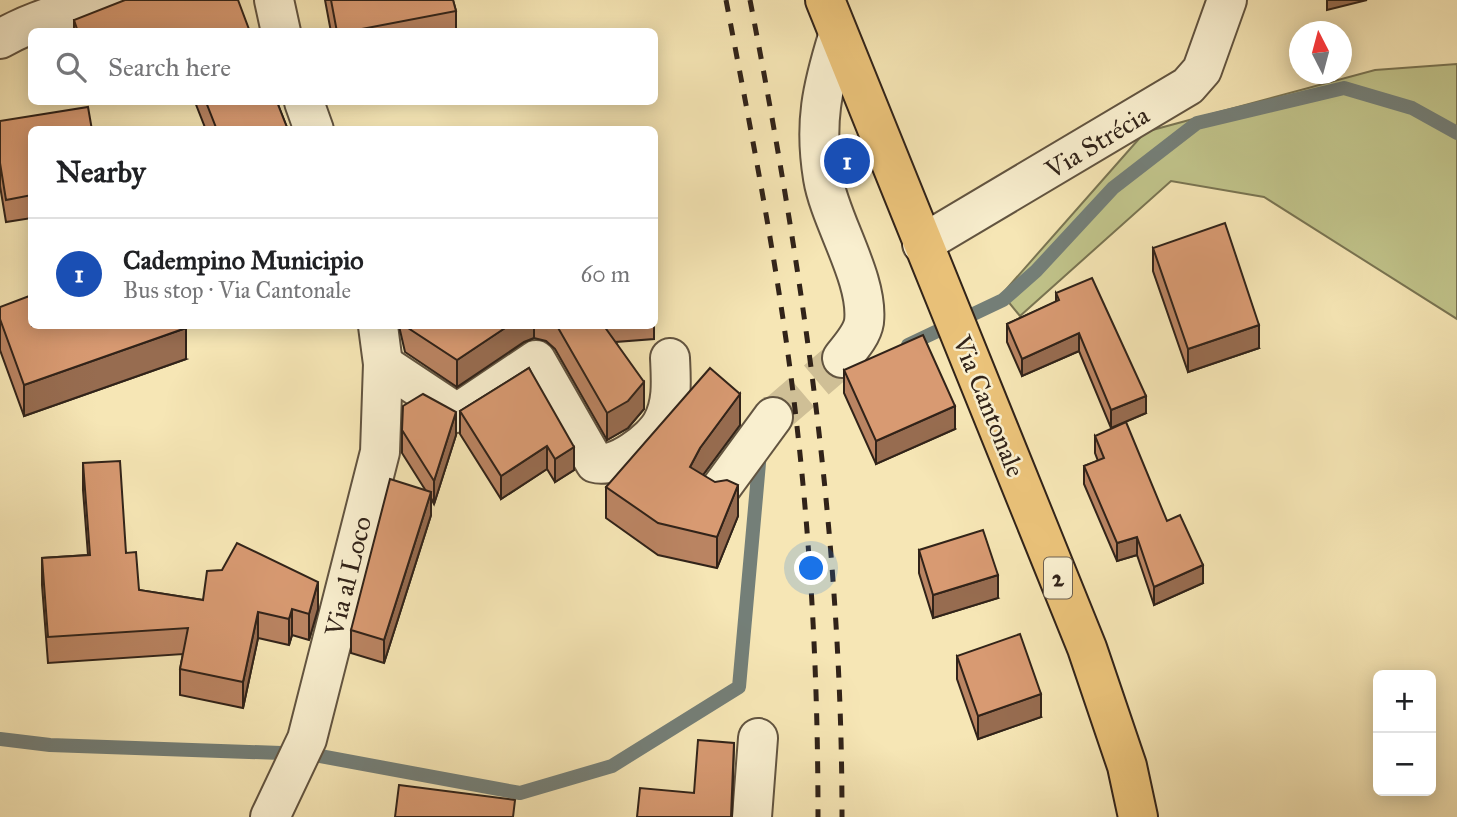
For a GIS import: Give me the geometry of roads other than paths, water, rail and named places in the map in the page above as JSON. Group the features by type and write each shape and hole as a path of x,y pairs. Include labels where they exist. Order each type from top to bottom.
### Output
{"main road":[{"name":"Via Cantonale","path":"825,0 1105,697 1127,766 1138,817"}],"street":[{"path":"0,39 23,26 70,10 117,0"},
{"path":"274,0 280,28"},
{"name":"Via Strécia","path":"922,244 1188,86 1202,70 1227,0"},
{"path":"838,36 821,89 821,153 824,180 863,300 864,324 842,358"},
{"path":"305,105 313,126"},
{"name":"Via al Loco","path":"270,817 302,751 380,452 383,364 378,329"},
{"path":"383,364 457,413 536,360 595,464 605,466 620,462 662,424 671,393 670,358"},
{"path":"718,492 773,417"},
{"path":"752,817 758,738"}],"waterway":[{"path":"908,345 1003,300 1036,271 1113,188 1197,123 1344,88 1412,108 1457,133"},
{"path":"0,739 50,745 309,754 520,793 612,766 739,687 760,452"}],"tunnel":[{"path":"773,417 842,358"}],"railway":[{"path":"726,0 773,255 795,409 812,613 818,817"},
{"path":"750,0 787,204 816,406 835,610 842,817"}],"place":[{"name":"Cadempino Municipio","path":"847,161"}]}
